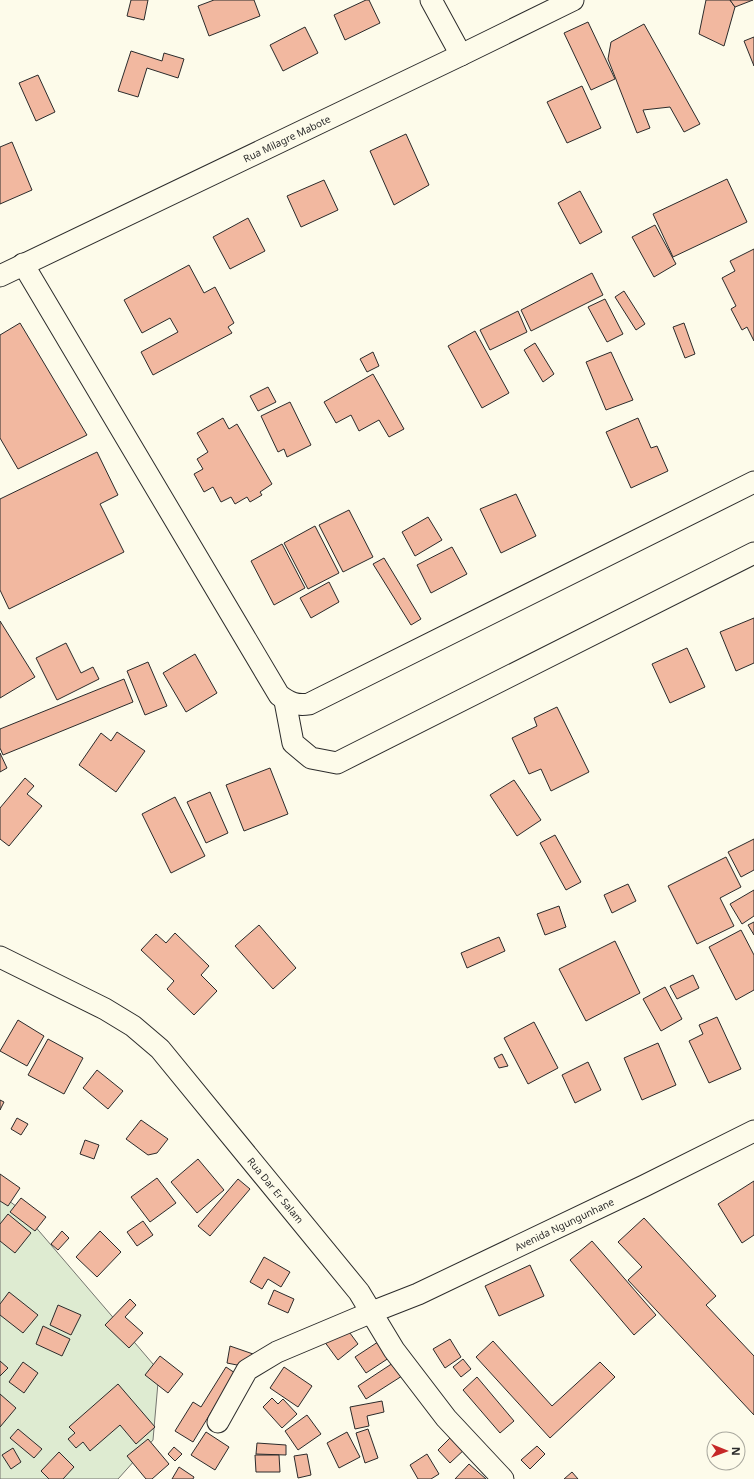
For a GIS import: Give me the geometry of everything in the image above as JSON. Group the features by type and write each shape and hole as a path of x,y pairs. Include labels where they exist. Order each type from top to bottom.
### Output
{"street":[{"path":"431,0 461,55"},
{"name":"Rua Milagre Mabote","path":"0,276 461,55 572,0"},
{"path":"24,264 279,695 292,704 309,704 754,482"},
{"path":"285,700 293,743 311,758 337,763 754,553"},
{"name":"Rua Dar Er Salam","path":"0,957 105,1009 133,1026 160,1049 358,1292 372,1312 394,1350 446,1418 503,1479"},
{"name":"Avenida Ngungunhane","path":"218,1422 247,1370 277,1352 418,1294 644,1186 754,1131"}],"green space":[{"path":"0,1194 21,1210 159,1371 153,1440 118,1479 0,1479"}],"building":[{"path":"131,0 148,0 144,20 127,16"},
{"path":"214,0 254,0 260,16 209,36 198,6"},
{"path":"369,0 380,23 345,40 334,15"},
{"path":"706,0 730,0 735,7 724,46 699,34"},
{"path":"730,0 753,0 735,7"},
{"path":"588,22 615,79 591,90 564,33"},
{"path":"644,24 700,124 684,132 670,107 643,110 650,128 637,133 608,59 611,42"},
{"path":"305,27 318,53 283,71 270,45"},
{"path":"754,37 754,66 744,41"},
{"path":"131,51 162,61 164,53 184,59 178,78 147,68 138,97 118,91"},
{"path":"38,75 55,112 36,121 19,83"},
{"path":"582,86 601,128 567,143 547,102"},
{"path":"406,134 429,185 394,205 370,151"},
{"path":"12,142 32,190 0,204 0,147"},
{"path":"727,179 747,222 673,257 653,214"},
{"path":"324,180 338,210 301,227 287,196"},
{"path":"580,191 602,232 580,244 558,203"},
{"path":"248,218 265,251 230,269 213,237"},
{"path":"655,225 676,264 654,277 632,237"},
{"path":"754,249 754,341 747,327 742,330 731,309 736,306 722,278 735,271 730,261"},
{"path":"189,265 204,293 215,287 234,323 228,327 232,333 153,375 141,352 178,332 170,318 142,333 124,300"},
{"path":"592,273 603,295 531,331 521,310"},
{"path":"624,291 645,324 636,330 615,297"},
{"path":"605,299 623,334 607,342 588,307"},
{"path":"518,311 527,332 490,350 480,330"},
{"path":"20,323 87,435 18,469 0,438 0,335"},
{"path":"684,323 695,354 685,358 673,327"},
{"path":"475,331 509,393 482,408 448,346"},
{"path":"535,343 554,374 543,382 524,350"},
{"path":"373,352 379,366 367,372 360,359"},
{"path":"611,352 633,400 606,410 586,362"},
{"path":"373,374 404,429 389,437 379,420 359,431 351,415 336,423 324,402"},
{"path":"268,387 276,402 258,411 250,396"},
{"path":"290,402 311,445 287,457 284,449 278,452 261,416"},
{"path":"223,418 229,429 237,424 272,484 260,492 262,495 250,502 247,497 235,504 231,497 221,502 213,487 204,492 194,474 203,469 197,459 208,452 197,433"},
{"path":"638,418 651,448 657,446 668,471 631,488 606,432"},
{"path":"97,452 118,495 100,504 124,552 9,609 0,590 0,499"},
{"path":"516,494 536,536 501,553 480,509"},
{"path":"349,510 373,557 343,572 319,525"},
{"path":"428,517 442,540 415,556 402,532"},
{"path":"315,526 339,573 308,589 284,543"},
{"path":"282,544 305,588 274,605 251,561"},
{"path":"452,547 467,574 431,593 417,565"},
{"path":"384,558 421,619 411,625 373,564"},
{"path":"329,582 339,602 311,618 300,598"},
{"path":"754,618 754,663 736,671 720,632"},
{"path":"0,621 35,677 0,698"},
{"path":"66,643 81,673 93,667 99,679 57,700 36,658"},
{"path":"687,648 705,687 670,703 652,664"},
{"path":"195,654 217,693 186,712 163,673"},
{"path":"148,662 167,706 145,715 127,671"},
{"path":"124,679 133,702 3,755 0,748 0,729"},
{"path":"557,707 589,772 551,791 541,769 529,774 512,738 537,726 534,718"},
{"path":"117,732 145,751 116,792 79,765 101,733 111,741"},
{"path":"0,753 7,768 0,772"},
{"path":"270,768 288,814 244,831 226,785"},
{"path":"25,778 34,786 27,794 42,806 9,846 0,839 0,808"},
{"path":"514,780 541,820 517,836 490,795"},
{"path":"210,792 228,833 206,843 187,802"},
{"path":"175,797 205,856 171,873 142,814"},
{"path":"555,835 581,882 566,890 540,843"},
{"path":"754,839 754,870 741,877 728,852"},
{"path":"726,857 741,887 720,898 734,926 697,944 668,886"},
{"path":"628,884 636,901 612,913 604,895"},
{"path":"754,890 754,916 742,924 730,904"},
{"path":"559,906 566,927 545,935 537,914"},
{"path":"754,922 754,935 748,925"},
{"path":"259,925 296,968 273,989 235,946"},
{"path":"741,930 754,955 754,990 736,1000 709,947"},
{"path":"175,933 209,966 201,975 217,991 194,1015 167,989 174,981 141,950 156,934 166,943"},
{"path":"499,937 505,951 467,968 461,953"},
{"path":"615,941 640,993 586,1021 559,969"},
{"path":"693,975 699,988 677,999 670,986"},
{"path":"665,987 682,1019 661,1031 643,999"},
{"path":"717,1017 741,1069 709,1083 689,1041 703,1034 699,1025"},
{"path":"18,1020 44,1036 27,1066 0,1051"},
{"path":"534,1022 558,1068 528,1084 504,1038"},
{"path":"48,1039 83,1058 64,1094 28,1075"},
{"path":"658,1043 676,1085 642,1100 624,1058"},
{"path":"502,1054 508,1066 499,1068 494,1058"},
{"path":"588,1062 601,1090 575,1103 562,1075"},
{"path":"97,1070 123,1091 108,1109 83,1088"},
{"path":"0,1100 4,1102 0,1110"},
{"path":"17,1118 28,1124 21,1135 11,1129"},
{"path":"141,1120 168,1139 157,1153 148,1155 126,1139"},
{"path":"85,1140 99,1145 94,1159 80,1154"},
{"path":"198,1159 224,1190 197,1213 171,1182"},
{"path":"0,1174 20,1188 8,1206 0,1201"},
{"path":"157,1178 176,1203 150,1222 131,1197"},
{"path":"238,1179 250,1189 210,1236 198,1226"},
{"path":"754,1181 754,1235 742,1243 718,1204"},
{"path":"21,1198 46,1217 35,1231 10,1212"},
{"path":"8,1214 31,1233 15,1253 0,1241 0,1224"},
{"path":"644,1218 716,1296 706,1305 754,1356 754,1415 628,1280 642,1267 618,1242"},
{"path":"143,1221 153,1235 137,1246 127,1232"},
{"path":"62,1231 69,1238 58,1250 51,1244"},
{"path":"100,1231 121,1252 97,1277 76,1257"},
{"path":"592,1241 656,1315 634,1335 570,1260"},
{"path":"264,1257 290,1272 281,1287 268,1279 262,1289 250,1282"},
{"path":"530,1265 544,1296 499,1316 485,1286"},
{"path":"274,1290 294,1299 288,1313 268,1304"},
{"path":"9,1292 38,1315 23,1333 0,1315 0,1304"},
{"path":"130,1299 136,1305 125,1317 143,1333 129,1348 105,1325"},
{"path":"58,1305 81,1315 71,1335 50,1325"},
{"path":"344,1325 358,1344 338,1360 324,1341"},
{"path":"43,1326 70,1339 62,1356 36,1344"},
{"path":"384,1338 395,1354 366,1373 355,1357"},
{"path":"450,1339 461,1357 445,1368 433,1349"},
{"path":"493,1341 552,1406 600,1362 615,1377 550,1438 476,1357"},
{"path":"230,1346 256,1355 247,1367 227,1363"},
{"path":"160,1356 183,1374 168,1393 145,1375"},
{"path":"463,1359 471,1369 461,1377 453,1367"},
{"path":"0,1361 8,1368 0,1376"},
{"path":"23,1362 38,1373 24,1393 9,1382"},
{"path":"393,1363 402,1376 366,1399 358,1386"},
{"path":"226,1367 235,1373 193,1442 175,1431 193,1402 201,1407"},
{"path":"284,1367 312,1386 298,1407 270,1388"},
{"path":"477,1377 514,1421 500,1433 463,1390"},
{"path":"118,1384 155,1427 136,1444 120,1425 90,1451 83,1442 76,1448 68,1439 75,1433 69,1427"},
{"path":"0,1394 16,1408 0,1427"},
{"path":"272,1398 278,1404 283,1399 297,1414 282,1428 263,1407"},
{"path":"382,1401 384,1412 367,1416 369,1426 355,1429 350,1407"},
{"path":"307,1415 321,1434 298,1450 285,1431"},
{"path":"18,1429 42,1449 34,1458 10,1438"},
{"path":"368,1429 378,1458 365,1463 356,1433"},
{"path":"206,1432 229,1447 215,1470 191,1455"},
{"path":"347,1432 360,1457 339,1468 327,1443"},
{"path":"453,1435 466,1448 450,1463 438,1450"},
{"path":"148,1439 169,1464 152,1479 146,1479 127,1456"},
{"path":"257,1443 286,1445 286,1455 256,1454"},
{"path":"537,1446 545,1454 530,1469 521,1460"},
{"path":"174,1447 182,1454 175,1461 168,1454"},
{"path":"13,1448 21,1462 11,1469 2,1455"},
{"path":"59,1452 74,1467 63,1479 49,1479 41,1471"},
{"path":"307,1454 311,1475 298,1478 294,1456"},
{"path":"427,1454 439,1474 431,1479 418,1479 410,1465"},
{"path":"255,1455 279,1455 280,1472 256,1472"},
{"path":"469,1464 486,1479 455,1479"},
{"path":"179,1467 194,1477 193,1479 172,1479"},
{"path":"572,1472 578,1479 564,1479"}]}
